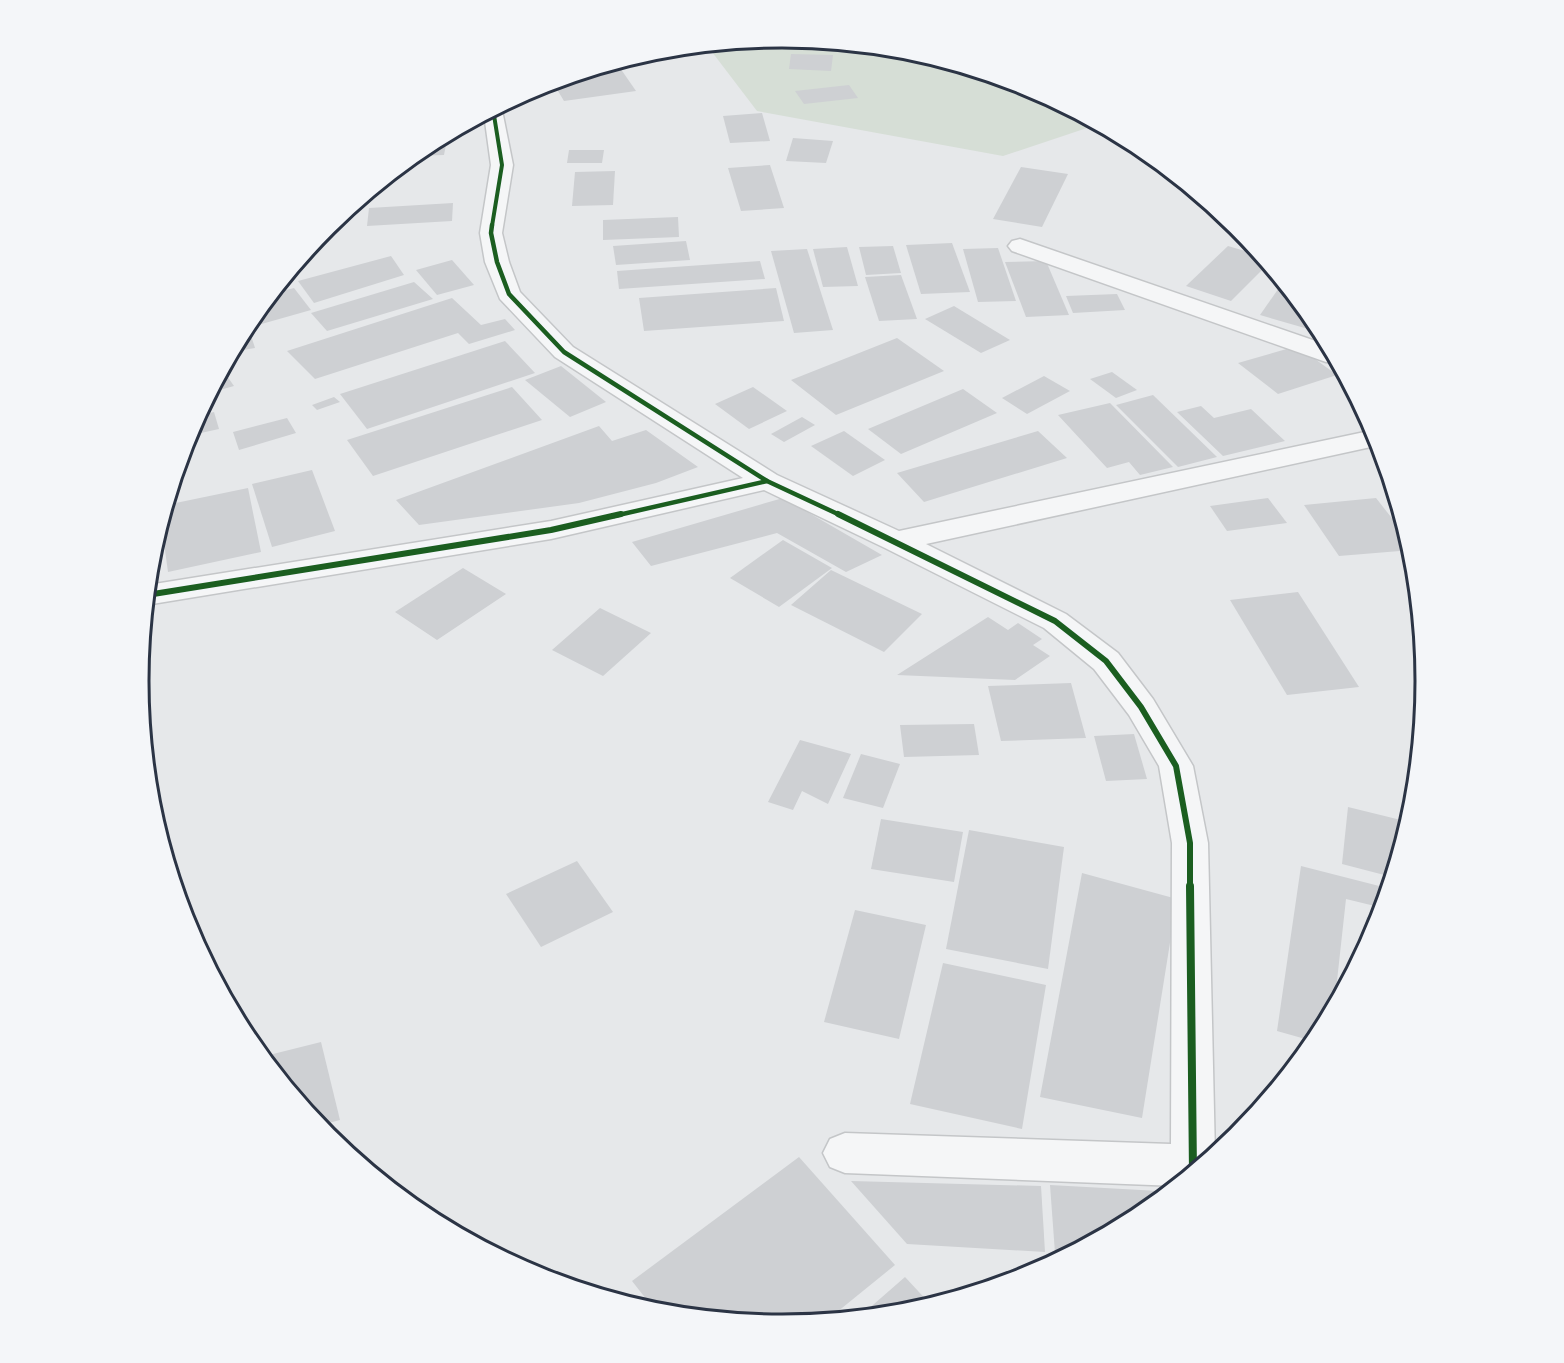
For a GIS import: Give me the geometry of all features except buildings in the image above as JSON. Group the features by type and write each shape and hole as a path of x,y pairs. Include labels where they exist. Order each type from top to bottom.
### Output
{"street":[{"path":"494,117 502,165 491,233 497,262 509,294 564,352 767,481 896,541 1054,621 1106,661 1142,707 1176,766 1190,843 1193,1164"},
{"path":"1020,246 1323,353"},
{"path":"896,541 1367,439"},
{"path":"155,594 551,530 767,481"},
{"path":"845,1153 1187,1169"}],"shaded area":[{"path":"741,49 823,49 906,60 986,82 1024,96 1089,127 1003,156 757,111 712,52"}],"cycle path":[{"path":"494,117 502,165 491,233 497,262 509,294 564,352 767,481 896,541 1055,621 1106,661 1141,707 1176,766 1190,843 1193,1164"},
{"path":"155,594 551,530 767,481"}]}
